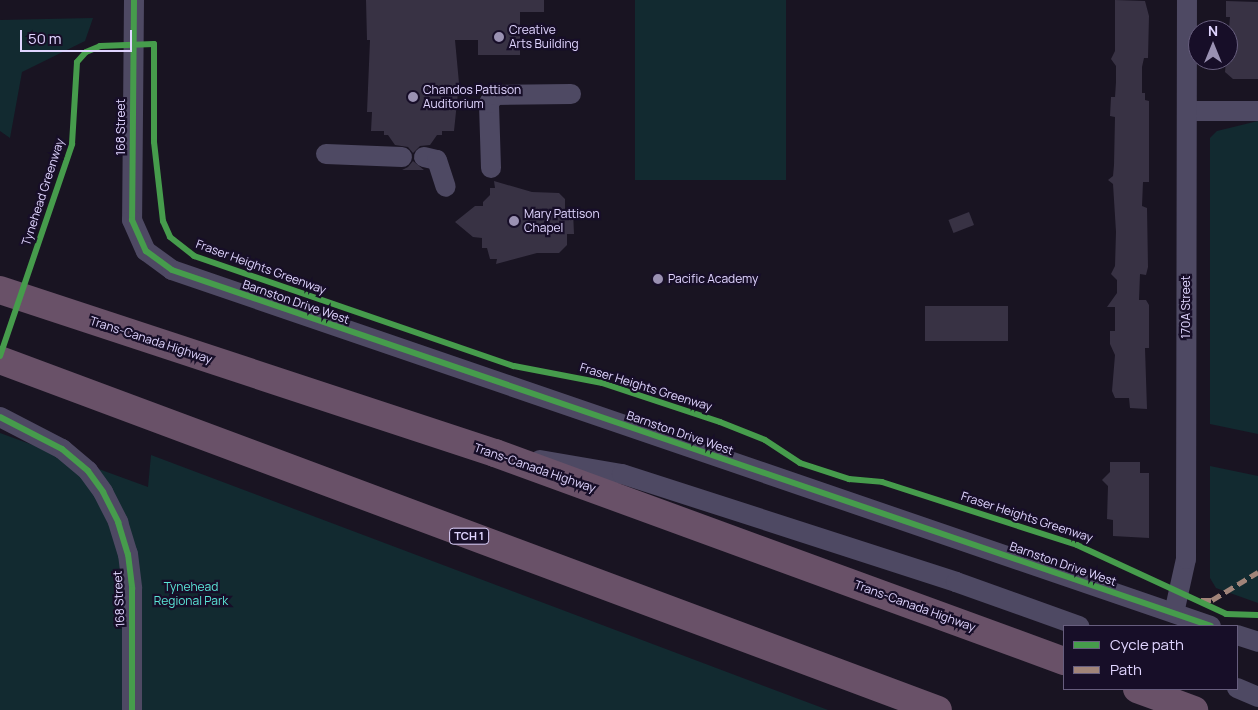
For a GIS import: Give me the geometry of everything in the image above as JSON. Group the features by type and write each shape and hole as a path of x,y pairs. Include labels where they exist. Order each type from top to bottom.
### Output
{"highway":[{"name":"Trans-Canada Highway","path":"0,290 495,453 1063,661"},
{"name":"TCH 1","path":"0,360 938,710"},
{"path":"1140,690 1194,710"}],"street":[{"name":"168 Street","path":"134,0 132,220 146,250"},
{"name":"170A Street","path":"1174,613 1186,559 1187,0"},
{"path":"491,168 490,103 496,95 571,94"},
{"path":"1187,111 1258,111"},
{"path":"326,154 402,157"},
{"path":"424,157 437,160 446,187"},
{"name":"Barnston Drive West","path":"146,250 172,270 1208,625"},
{"name":"168 Street","path":"0,417 62,449 88,471 103,492 128,554 132,589 132,710"},
{"path":"495,453 622,474 956,582 1076,625"},
{"path":"1238,635 1258,642"},
{"path":"1238,688 1258,697"}],"green space":[{"path":"635,0 786,0 786,180 635,180"},
{"path":"93,18 85,41 22,72 10,138 0,131 0,20"},
{"path":"1258,121 1258,434 1210,424 1210,138 1217,131"},
{"name":"Tynehead Regional Park","path":"0,433 148,487 151,455 828,710 0,710"},
{"path":"1210,466 1258,476 1258,603 1216,588 1210,578"}],"building":[{"name":"Chandos Pattison Auditorium","path":"366,0 544,0 544,12 520,12 520,55 478,55 478,40 455,40 459,83 454,131 442,131 442,135 437,135 430,145 420,146 413,153 408,147 395,145 388,135 384,135 384,131 371,131 372,112 367,112 370,40 367,40"},
{"path":"1115,0 1145,1 1149,16 1148,58 1144,58 1142,67 1142,93 1145,93 1145,100 1149,101 1149,182 1143,182 1142,206 1147,208 1148,267 1146,275 1140,274 1139,300 1146,300 1149,305 1149,348 1145,348 1147,409 1130,408 1129,398 1115,398 1112,391 1115,355 1110,344 1110,331 1115,331 1115,307 1107,307 1117,293 1117,280 1111,274 1115,266 1116,232 1113,184 1108,180 1113,176 1114,165 1115,117 1110,116 1111,97 1115,97 1116,82 1116,66 1111,59 1115,51"},
{"path":"1226,1 1258,2 1258,79 1233,79 1225,72 1225,70 1238,70 1238,20 1230,20 1230,17 1226,17"},
{"path":"413,161 424,170 402,170 408,167"},
{"path":"494,181 532,192 559,193 565,199 565,211 573,211 574,234 567,234 567,245 559,253 537,253 496,264 497,259 490,259 487,248 482,248 482,238 473,237 455,222 475,206 483,206 483,202 490,195 490,188 495,188"},
{"path":"969,212 974,225 953,233 948,220"},
{"path":"925,306 1008,306 1008,341 925,341"},
{"path":"1110,462 1140,462 1140,473 1149,473 1149,538 1113,536 1113,520 1107,519 1108,486 1102,480 1110,472"}],"marked path":[{"path":"1201,600 1212,600 1258,572"}],"cycle path":[{"path":"134,0 132,220 146,251 172,270 1208,625"},
{"name":"Tynehead Greenway","path":"0,356 72,144 77,62 86,52 100,46 154,44 154,142 163,221 170,237 194,256 514,366 602,383 720,422 765,440 800,463 849,479 882,482 1077,545 1226,614 1258,615"},
{"path":"0,417 62,449 88,471 103,492 118,522 128,554 132,589 132,710"}],"place":[{"name":"Creative Arts Building","path":"499,37"},
{"name":"Chandos Pattison Auditorium","path":"413,97"},
{"name":"Mary Pattison Chapel","path":"514,221"},
{"name":"Pacific Academy","path":"658,279"}]}
